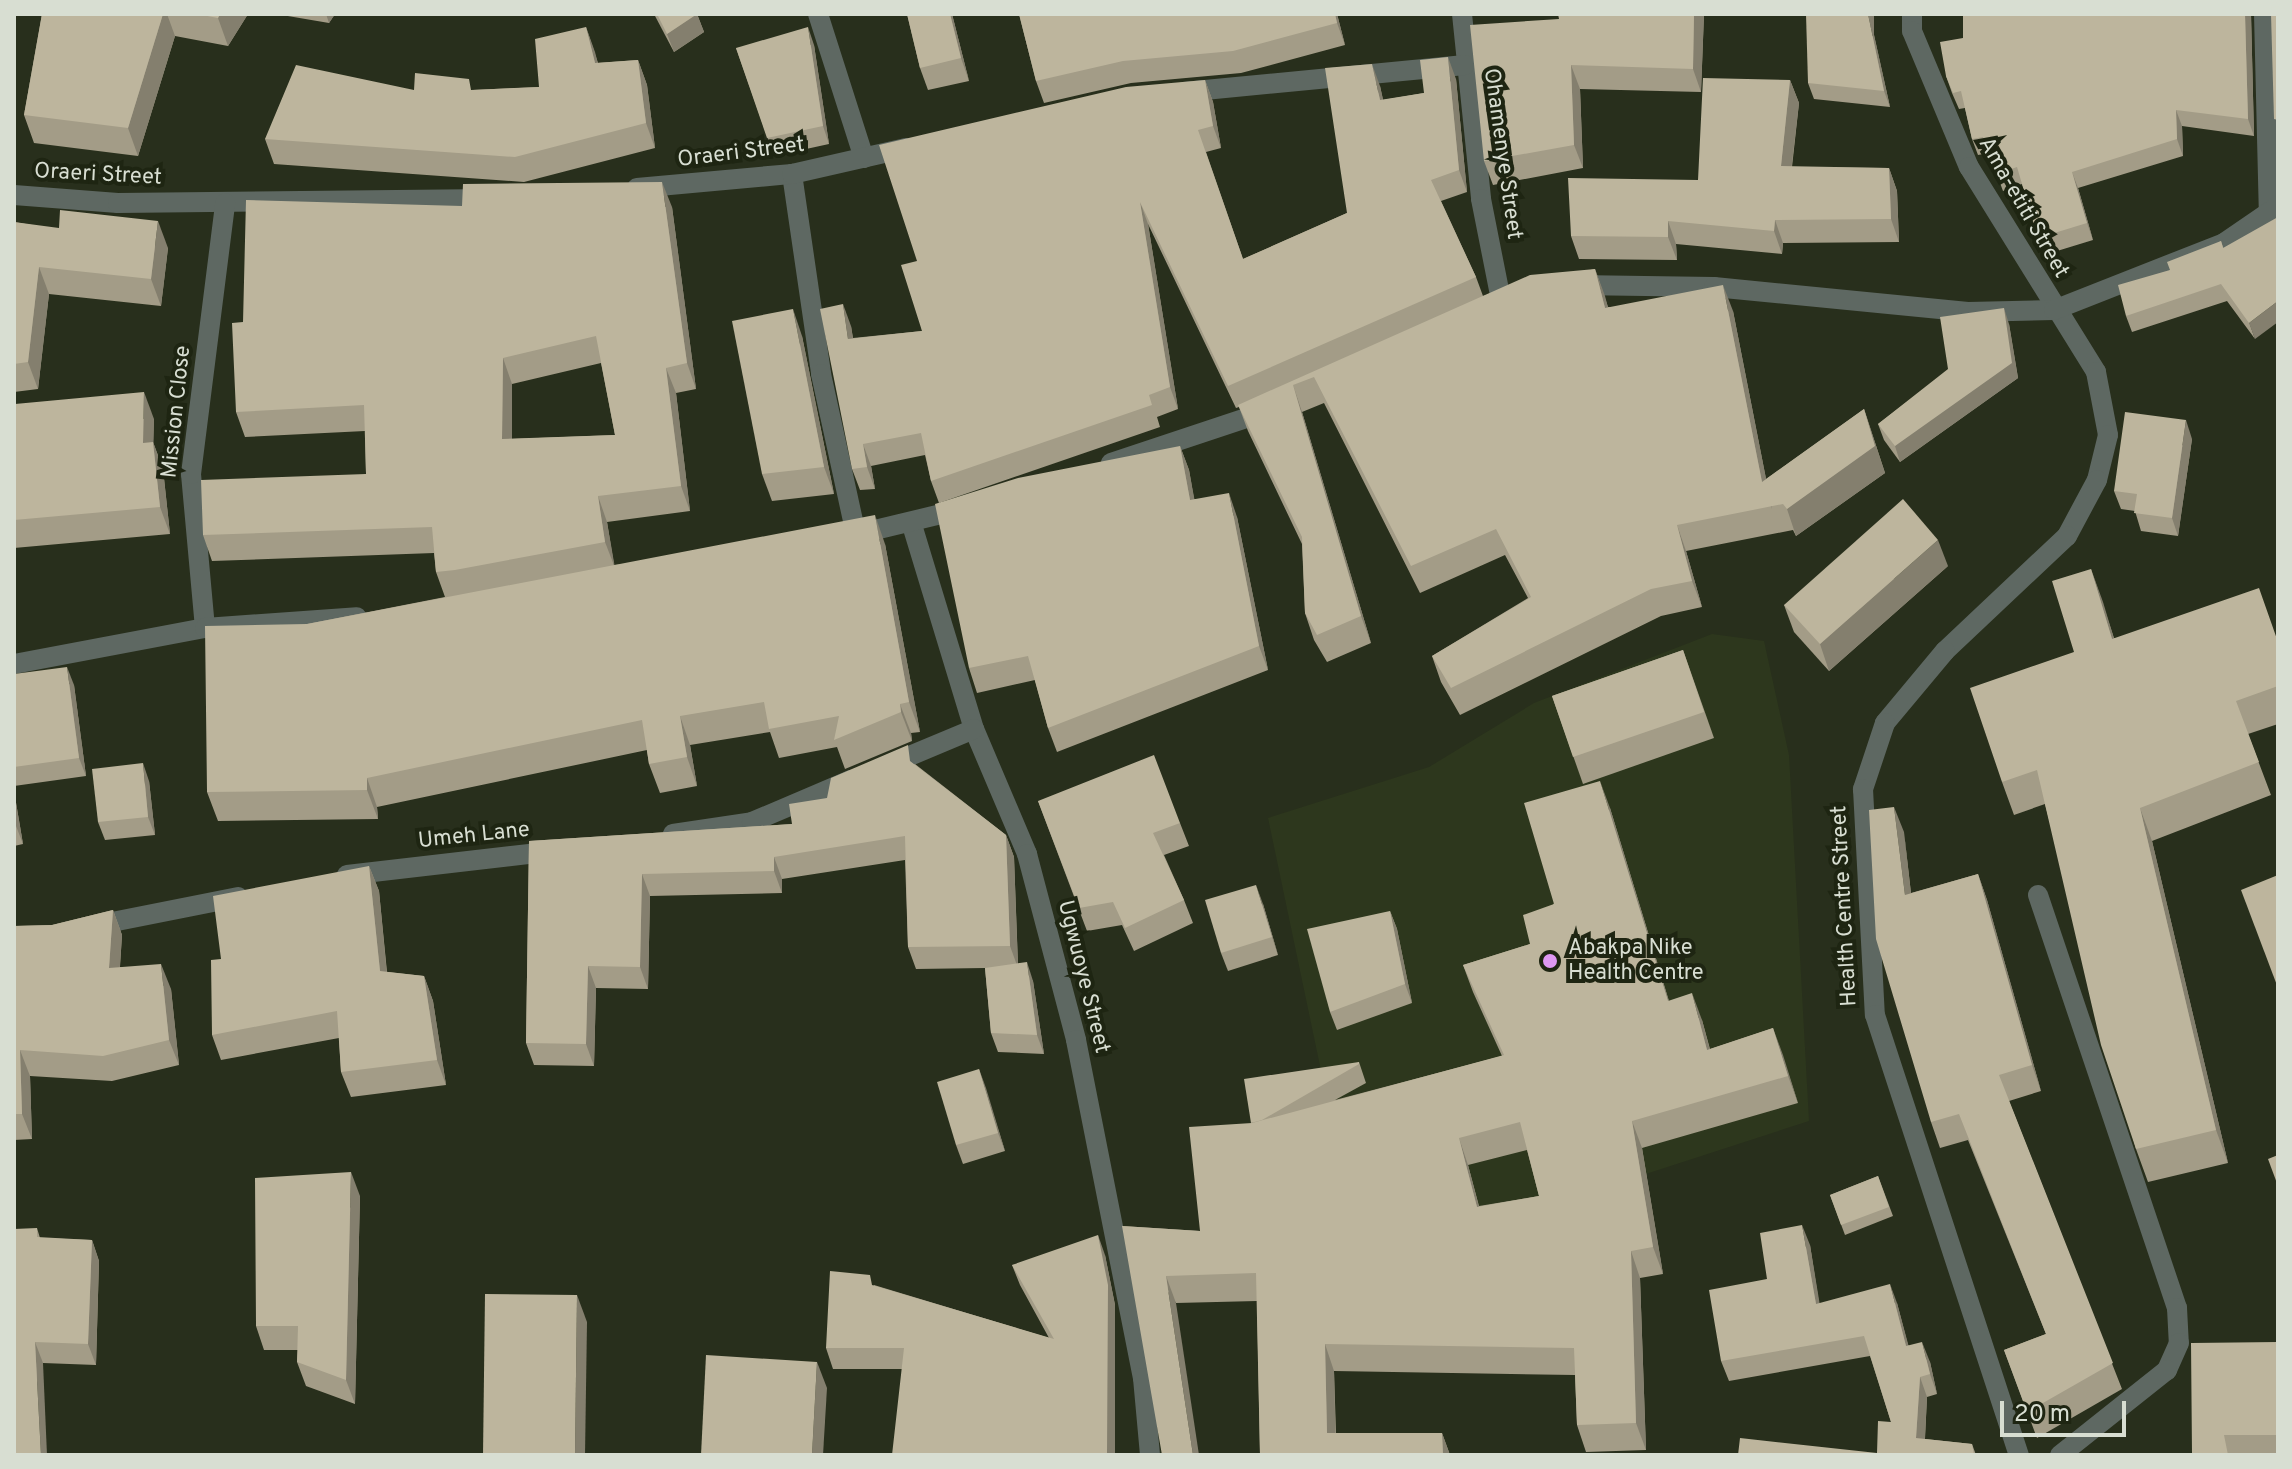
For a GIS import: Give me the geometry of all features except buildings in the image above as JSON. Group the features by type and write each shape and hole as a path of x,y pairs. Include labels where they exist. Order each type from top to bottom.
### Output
{"street":[{"path":"818,14 864,158"},
{"name":"Ohamenye Street","path":"1462,14 1465,65 1501,300"},
{"name":"Ama-etiti Street","path":"1912,14 1912,31 1969,167 2054,310 2096,372"},
{"path":"1549,288 1617,282 1968,312 2054,310 2224,243 2274,209 2264,14"},
{"path":"1163,94 1465,65"},
{"name":"Oraeri Street","path":"621,190 792,174 925,143"},
{"path":"792,174 821,374 856,534"},
{"name":"Oraeri Street","path":"14,195 225,203 518,198"},
{"name":"Mission Close","path":"205,628 191,474 225,203"},
{"path":"1474,314 1501,300 1524,293"},
{"name":"Health Centre Street","path":"2019,1455 1875,1015 1863,789 1885,723 1945,651 2067,536 2097,480 2108,435 2096,372"},
{"path":"1087,470 1289,403"},
{"path":"829,540 912,525 985,502"},
{"name":"Ugwuoye Street","path":"912,525 974,729 1027,854 1076,1040 1143,1378 1150,1455"},
{"path":"14,664 205,628 387,615"},
{"path":"643,838 752,822 974,729"},
{"name":"Umeh Lane","path":"325,879 582,847"},
{"path":"76,929 263,892"},
{"path":"2038,895 2177,1308 2179,1343 2167,1370 2060,1455"}],"shaded area":[{"name":"Abakpa Nike Health Centre","path":"1712,634 1764,641 1789,755 1809,1121 1362,1266 1268,818 1429,767 1534,703"}],"place":[{"name":"Abakpa Nike Health Centre","path":"1550,961"}]}
